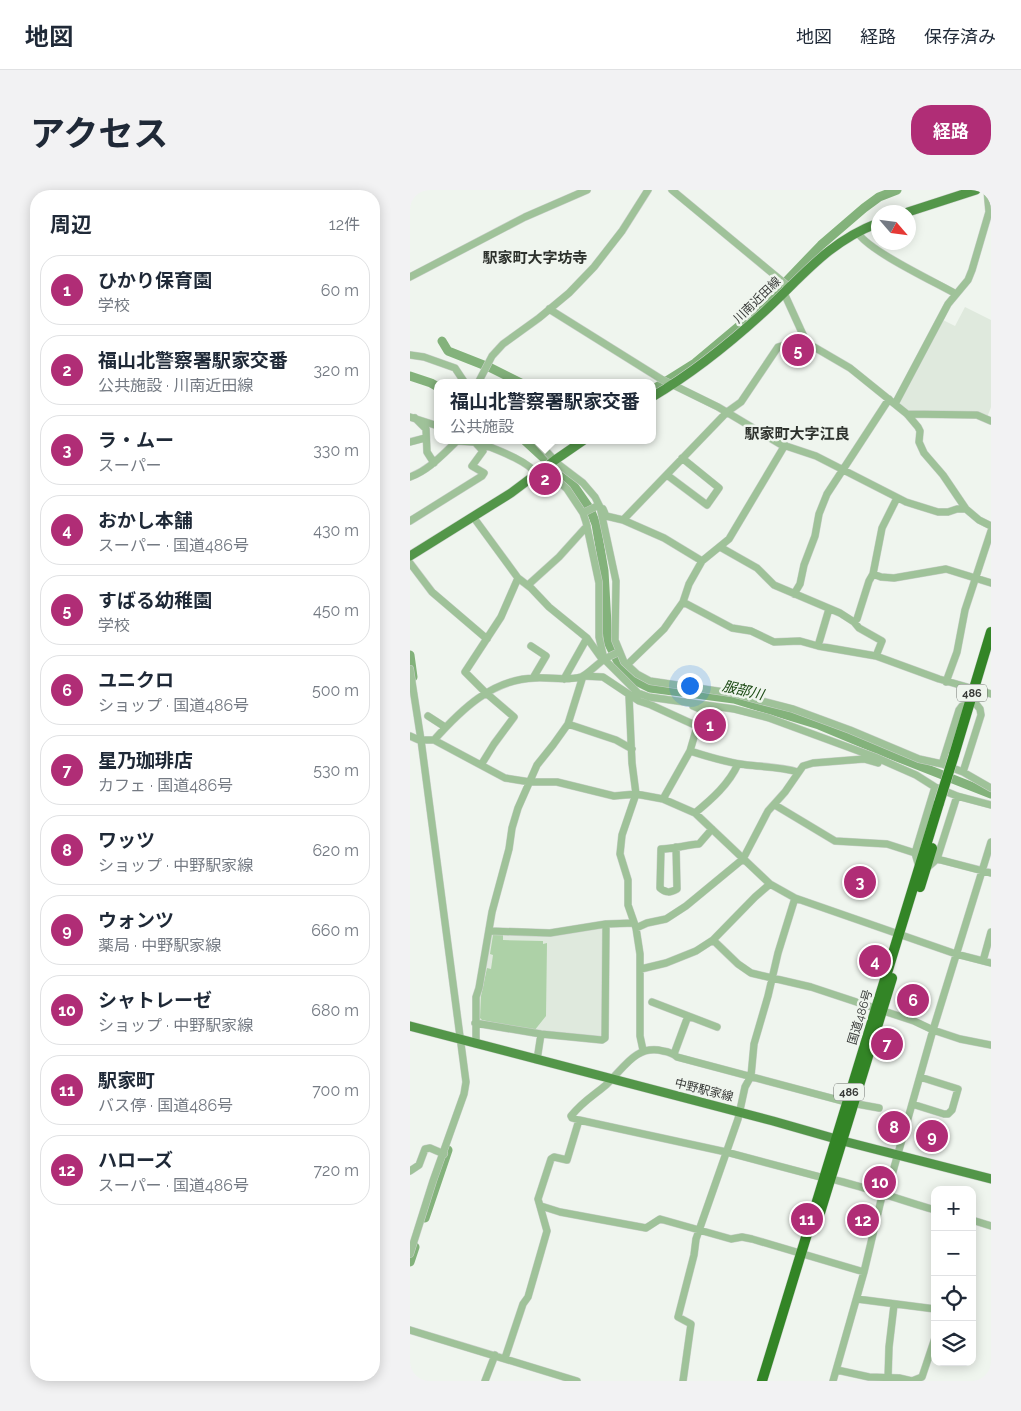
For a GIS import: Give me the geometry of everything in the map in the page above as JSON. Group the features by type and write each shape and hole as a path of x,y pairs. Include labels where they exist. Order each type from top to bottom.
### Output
{"highway":[{"name":"国道486号","path":"977,690 991,632"},
{"name":"国道486号","path":"762,1381 839,1140 972,704 991,654"},
{"name":"国道486号","path":"769,1381 803,1255"}],"main road":[{"path":"916,209 976,190"},
{"name":"川南近田線","path":"656,395 728,344 810,266 835,246 871,226"},
{"path":"410,556 474,518 579,444"},
{"name":"中野駅家線","path":"410,1026 991,1179"}],"street":[{"path":"410,277 525,217 587,190"},
{"path":"480,379 488,363 503,344 569,293 594,267 622,231 648,190"},
{"path":"672,190 786,290 806,344"},
{"path":"794,594 800,584 804,566 815,536 819,514 827,494 892,401 948,304 968,280 989,212 987,190"},
{"path":"858,232 861,238 885,255 956,294"},
{"path":"549,309 672,385 727,412 785,445 816,456 906,502 938,512 966,509"},
{"path":"623,520 727,412 741,402 778,347 791,343 806,344 850,368 908,414 918,427 919,442 924,453 943,475 966,509 979,520 991,526"},
{"path":"410,355 424,357 455,368 462,379"},
{"path":"908,414 977,414 991,421"},
{"path":"412,417 434,425"},
{"path":"412,417 426,429 426,452 434,463"},
{"path":"410,442 425,438"},
{"path":"410,477 422,472 434,463 454,444"},
{"path":"410,521 482,476 484,472 472,466 483,451 476,444"},
{"path":"480,444 521,462 535,471 558,464 583,482 595,497 616,581 615,640 624,662 637,674 650,681 759,699 850,730 919,759 942,764 963,772 991,788"},
{"path":"538,444 547,467 584,512 599,583 599,637 605,659"},
{"path":"630,662 664,628 683,602 689,584 702,561 720,547 735,530 785,445"},
{"path":"667,475 707,505 719,488 682,458"},
{"path":"854,622 857,619 869,580 873,574 882,528 897,498"},
{"path":"584,512 598,506"},
{"path":"598,506 606,516 623,520 664,538 702,561"},
{"path":"474,518 518,578 587,638 601,658 605,659 638,693 649,697 734,709 769,718 894,765 958,796 991,805"},
{"path":"528,585 587,526"},
{"path":"946,682 957,652 965,610 991,531"},
{"path":"720,547 757,568 774,585 840,614 854,622 859,628 882,641 876,656"},
{"path":"410,563 432,592 487,640"},
{"path":"873,574 894,578 946,569 991,583"},
{"path":"480,765 514,717 465,672 502,617 518,578"},
{"path":"683,602 732,628 751,631 774,642 800,641 876,656 946,682 991,694"},
{"path":"818,646 829,609"},
{"path":"564,679 587,638"},
{"path":"531,646 546,656 533,678"},
{"path":"476,1044 476,997 497,891 518,808 537,765 568,724 583,676 605,659 619,652"},
{"path":"619,652 630,662 637,674"},
{"path":"410,669 463,1041 466,1082 464,1094 410,1254"},
{"path":"434,740 465,707 486,693 509,682 533,678 602,677 629,696 697,726"},
{"path":"629,696 636,794 620,844 622,863 628,880 628,906 635,926 641,968 640,1036 643,1050"},
{"path":"663,799 690,752 701,713 700,709 686,702"},
{"path":"942,764 959,710 962,706 972,704 980,708 981,716 963,772"},
{"path":"428,716 445,727"},
{"path":"568,724 616,740 632,750"},
{"path":"410,736 421,740 434,740 505,778 530,782 557,782 614,796 636,794 663,799 695,813 770,884 795,898 902,936 987,962 991,932"},
{"path":"690,752 738,764 781,767 798,772"},
{"path":"489,931 550,933 606,924 635,926 666,919 686,906 743,859 762,821 803,766 813,763 864,759 893,767 894,765"},
{"path":"695,813 713,798 732,776 738,764"},
{"path":"935,786 915,853 922,868 937,859 958,796"},
{"path":"775,804 835,841 886,844 915,853"},
{"path":"676,847 676,889 672,892 664,892 660,888 661,849 669,849 676,847 699,844 712,829"},
{"path":"886,1196 933,1030 991,842"},
{"path":"937,859 991,873"},
{"path":"641,968 666,963 696,952 713,940 754,897 770,884"},
{"path":"683,1381 691,1324 678,1317 700,1230 740,1112 745,1086 751,1076 754,1044 795,898"},
{"path":"475,1023 540,1034 602,1040 604,1038 606,924"},
{"path":"713,940 738,964 751,973 811,987 914,1021 960,1039 991,1046"},
{"path":"652,1002 717,1027"},
{"path":"674,1054 688,1016"},
{"path":"537,1060 540,1034"},
{"path":"879,1108 850,1103 677,1057 674,1054 653,1048 643,1050 617,1072 611,1080 584,1101 571,1116 579,1120 726,1152 861,1186 886,1196 931,1209"},
{"path":"912,1104 944,1114 948,1114 952,1110 958,1089 920,1077"},
{"path":"505,1358 523,1304 528,1297 547,1231 542,1206 538,1199 551,1159 554,1157 567,1160 579,1120"},
{"path":"410,1171 419,1166 425,1149 430,1148 444,1154"},
{"path":"834,1381 857,1299 882,1196 886,1196"},
{"path":"542,1206 560,1212 646,1228 660,1219 731,1239 742,1237 864,1272"},
{"path":"976,1221 991,1226"},
{"path":"857,1299 931,1309"},
{"path":"888,1378 889,1347 894,1305"},
{"path":"410,1330 577,1381"},
{"path":"837,1370 869,1377 912,1381 922,1378 931,1350"},
{"path":"485,1381 495,1355"}],"shaded area":[{"path":"965,307 991,320 991,407 988,415 977,412 908,410 900,405 899,401 941,319 955,326"},
{"path":"603,928 602,1036 600,1038 513,1027 480,1020 479,996 492,933"}],"green space":[{"path":"503,934 503,940 543,941 543,944 547,943 546,1016 534,1031 480,1018 481,996 487,968 491,969 493,955 490,954 493,935"}],"waterway":[{"path":"656,387 695,363 738,327 774,294 821,245 864,208 879,197 897,190"},
{"path":"442,341 448,351 513,379"},
{"name":"服部川","path":"410,376 434,385"},
{"name":"服部川","path":"528,444 574,486 590,509 596,524 604,571 608,642 618,662 634,680 650,688 734,699 819,725 991,794"},
{"path":"410,655 413,677"},
{"path":"425,1218 448,1150"},
{"path":"410,1262 415,1247"}],"place":[{"name":"すばる幼稚園","path":"798,350"},
{"name":"福山北警察署駅家交番","path":"545,479"},
{"name":"ひかり保育園","path":"710,725"},
{"name":"ラ・ムー","path":"860,882"},
{"name":"おかし本舗","path":"875,961"},
{"name":"ユニクロ","path":"913,1000"},
{"name":"星乃珈琲店","path":"887,1044"},
{"name":"ワッツ","path":"894,1127"},
{"name":"ウォンツ","path":"932,1136"},
{"name":"シャトレーゼ","path":"880,1182"},
{"name":"駅家町","path":"807,1219"},
{"name":"ハローズ","path":"863,1220"}],"district":[{"name":"駅家町大字坊寺","path":"535,258"},
{"name":"駅家町大字江良","path":"797,434"}]}
